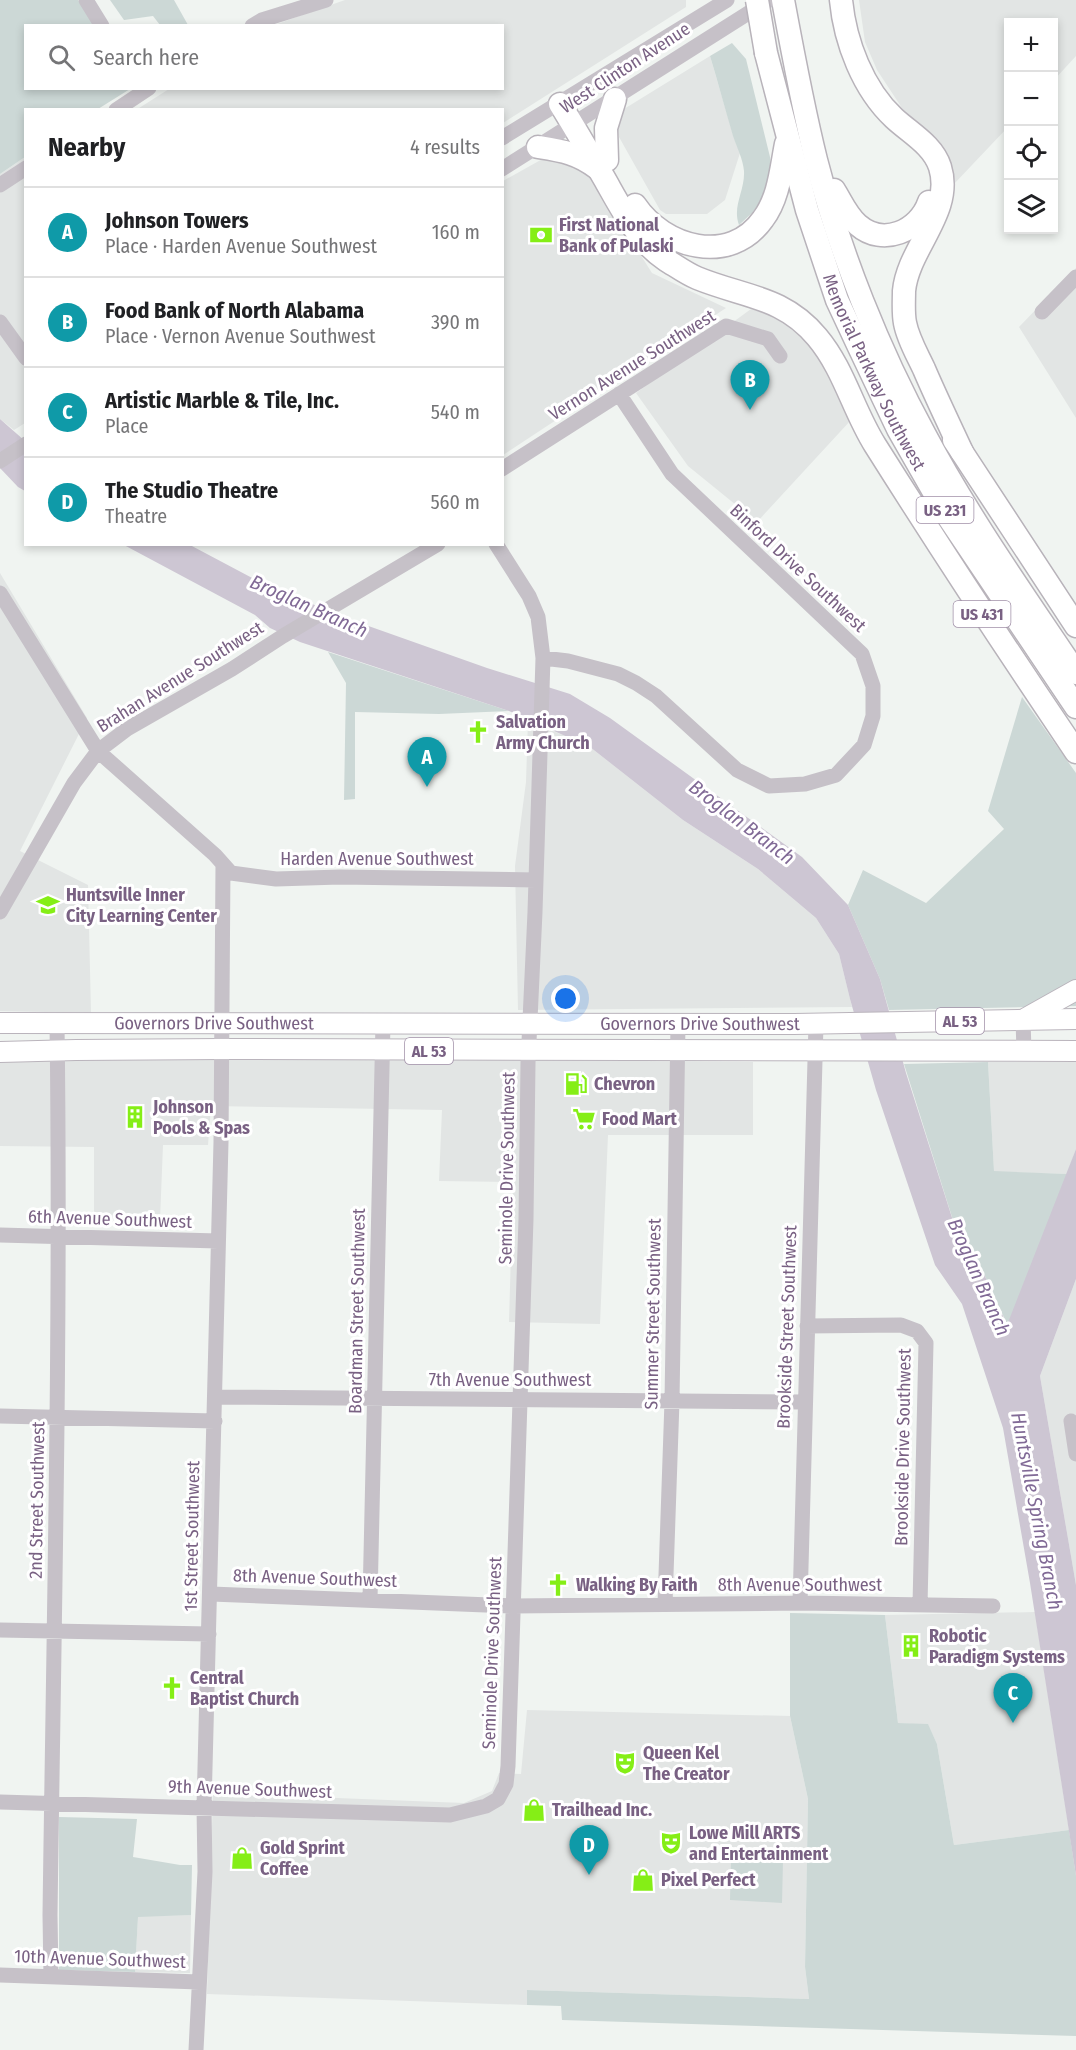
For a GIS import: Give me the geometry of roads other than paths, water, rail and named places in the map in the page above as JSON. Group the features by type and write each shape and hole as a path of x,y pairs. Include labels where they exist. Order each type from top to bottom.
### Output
{"highway":[{"name":"Memorial Parkway Southwest","path":"757,0 766,52 787,137 807,210 837,300 898,429 948,515 1076,707"},
{"name":"Memorial Parkway Southwest","path":"783,0 817,162 869,317 909,406 939,462 999,558 1076,673"},
{"path":"817,162 855,222 871,233 891,235 905,231 918,221 927,208 931,184 922,158 869,107 855,86 838,50 831,2"},
{"path":"831,2 870,88 892,117 931,150 941,172 942,188 939,204 909,268 904,291 904,312 911,340 962,452"},
{"path":"602,165 606,128 615,99"},
{"path":"564,101 602,165 627,218 663,259 696,278 765,299 797,318 816,336 832,358 872,439 893,474"},
{"path":"538,147 574,153 602,165 642,215 655,228 673,239 695,246 718,246 750,235 765,217 778,187 787,137"},
{"name":"US 431","path":"837,300 856,370 893,474 997,636 1076,752"},
{"path":"869,317 962,452 1076,626"}],"main road":[{"path":"1023,1020 1076,990"},
{"name":"Governors Drive Southwest","path":"0,1023 856,1024 1076,1019"},
{"name":"Governors Drive Southwest","path":"0,1052 222,1049 678,1052 1076,1051"}],"street":[{"path":"86,0 101,24"},
{"path":"255,24 326,0"},
{"path":"700,0 705,39"},
{"name":"West Clinton Avenue","path":"504,137 727,0"},
{"name":"West Clinton Avenue","path":"504,168 769,0"},
{"path":"119,108 145,90"},
{"path":"0,185 24,169"},
{"path":"1042,312 1076,277"},
{"path":"0,322 24,355"},
{"name":"Vernon Avenue Southwest","path":"504,469 726,326 768,339 780,356"},
{"name":"Binford Drive Southwest","path":"543,658 568,661 618,674 636,683 656,696 737,770 769,786 805,784 836,776 864,745 873,716 873,686 862,654 672,474 619,394"},
{"path":"0,460 24,445"},
{"name":"Brahan Avenue Southwest","path":"0,912 74,783 98,751 127,729 232,669 329,608 435,546"},
{"name":"Seminole Drive Southwest","path":"496,1800 506,1784 508,1766 526,1219 528,1051 543,658 538,617 529,596 497,546"},
{"name":"Harden Avenue Southwest","path":"0,593 98,751 231,873 276,879 340,877 536,880"},
{"name":"1st Street Southwest","path":"196,2050 205,1872 204,1807 211,1594 222,1049 223,864"},
{"path":"1023,1020 1024,1051"},
{"name":"2nd Street Southwest","path":"51,1977 51,1803 59,1237 57,1023"},
{"name":"Boardman Street Southwest","path":"370,1600 383,1023"},
{"name":"Summer Street Southwest","path":"664,1604 672,1401 678,1024"},
{"name":"Brookside Street Southwest","path":"800,1603 816,1024"},
{"name":"6th Avenue Southwest","path":"0,1235 218,1241"},
{"name":"Brookside Drive Southwest","path":"807,1326 901,1325 917,1331 926,1343 920,1605"},
{"name":"7th Avenue Southwest","path":"215,1397 805,1402"},
{"path":"0,1416 215,1422"},
{"path":"1071,1421 1076,1454"},
{"name":"8th Avenue Southwest","path":"211,1594 513,1606 800,1603 993,1606"},
{"path":"0,1630 209,1634"},
{"name":"9th Avenue Southwest","path":"0,1802 450,1815 486,1806 496,1800"},
{"name":"10th Avenue Southwest","path":"0,1975 200,1982"}],"water":[{"path":"0,419 24,440 24,490 0,468"},
{"path":"126,546 192,546 260,582 343,617 487,668 570,694 610,718 802,857 848,905 880,979 906,1073 962,1249 983,1272 1007,1325 1076,1149 1076,1279 1040,1376 1076,1585 1076,1876 1003,1428 962,1304 935,1265 876,1090 839,954 816,918 758,869 683,820 590,747 509,711 300,642 270,628 255,615"}],"place":[{"name":"First National Bank of Pulaski","path":"541,235"},
{"name":"Food Bank of North Alabama","path":"750,410"},
{"name":"Salvation Army Church","path":"478,732"},
{"name":"Johnson Towers","path":"427,787"},
{"name":"Huntsville Inner City Learning Center","path":"48,905"},
{"name":"Chevron","path":"576,1084"},
{"name":"Johnson Pools & Spas","path":"135,1117"},
{"name":"Food Mart","path":"584,1119"},
{"name":"Walking By Faith","path":"558,1585"},
{"name":"Robotic Paradigm Systems","path":"911,1646"},
{"name":"Central Baptist Church","path":"172,1688"},
{"name":"Artistic Marble & Tile, Inc.","path":"1013,1723"},
{"name":"Queen Kel The Creator","path":"625,1763"},
{"name":"Trailhead Inc.","path":"534,1810"},
{"name":"Lowe Mill ARTS and Entertainment","path":"671,1843"},
{"name":"Gold Sprint Coffee","path":"242,1858"},
{"name":"The Studio Theatre","path":"589,1875"},
{"name":"Pixel Perfect","path":"643,1880"}],"water label":[{"name":"Broglan Branch","path":"309,606"},
{"name":"Broglan Branch","path":"742,822"},
{"name":"Broglan Branch","path":"979,1277"},
{"name":"Huntsville Spring Branch","path":"1037,1511"}]}
